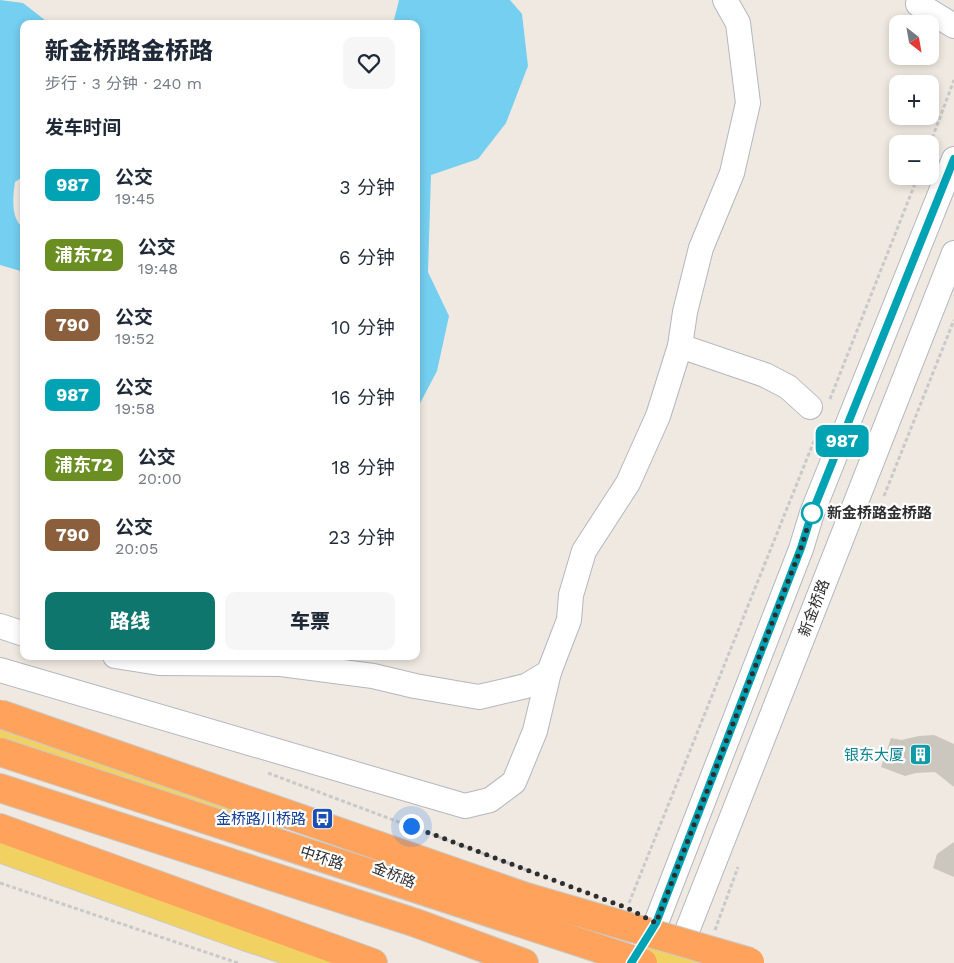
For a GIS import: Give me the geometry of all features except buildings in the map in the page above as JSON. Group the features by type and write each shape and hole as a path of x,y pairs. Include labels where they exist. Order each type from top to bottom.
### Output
{"highway":[{"path":"0,714 531,885 753,963"},
{"name":"中环路","path":"0,752 644,963"},
{"path":"0,788 406,920 524,963"},
{"path":"0,828 373,963"},
{"path":"531,885 680,960"}],"main road":[{"name":"金桥路","path":"0,732 305,840 616,963"},
{"path":"0,848 247,937 326,963"},
{"path":"644,963 680,960 706,963"}],"street":[{"path":"0,670 465,806 490,800 514,782 536,731 549,672 569,620 571,595 584,551 628,483 658,416 680,346 685,312 701,248 732,173 748,103 738,23 725,0"},
{"path":"919,0 918,4 954,26"},
{"path":"631,963 656,923 797,558 812,513 954,159"},
{"name":"新金桥路","path":"680,960 954,253"},
{"path":"680,346 765,375 821,408"},
{"path":"0,626 20,633"},
{"path":"140,660 159,663 281,664 373,676 415,686 479,697 526,686 549,672"}],"path":[{"path":"933,135 954,80"},
{"path":"656,923 627,908 821,408 914,185"},
{"path":"267,772 531,885"},
{"path":"0,883 238,963"}],"water":[{"path":"0,0 23,3 45,20 20,20 20,179 15,182 13,201 14,214 20,224 20,271 0,265"},
{"path":"399,0 510,0 522,14 528,66 506,123 478,159 431,175 428,272 449,316 437,371 420,403 420,20 394,20"}],"bus line":[{"name":"987","path":"631,963 656,923 801,548 812,513 954,159"}],"place":[{"name":"新金桥路金桥路","path":"812,513"},
{"name":"银东大厦","path":"920,755"},
{"name":"金桥路川桥路","path":"322,819"}],"route":[{"path":"411,826 627,908 656,923 801,548 812,513"}]}
